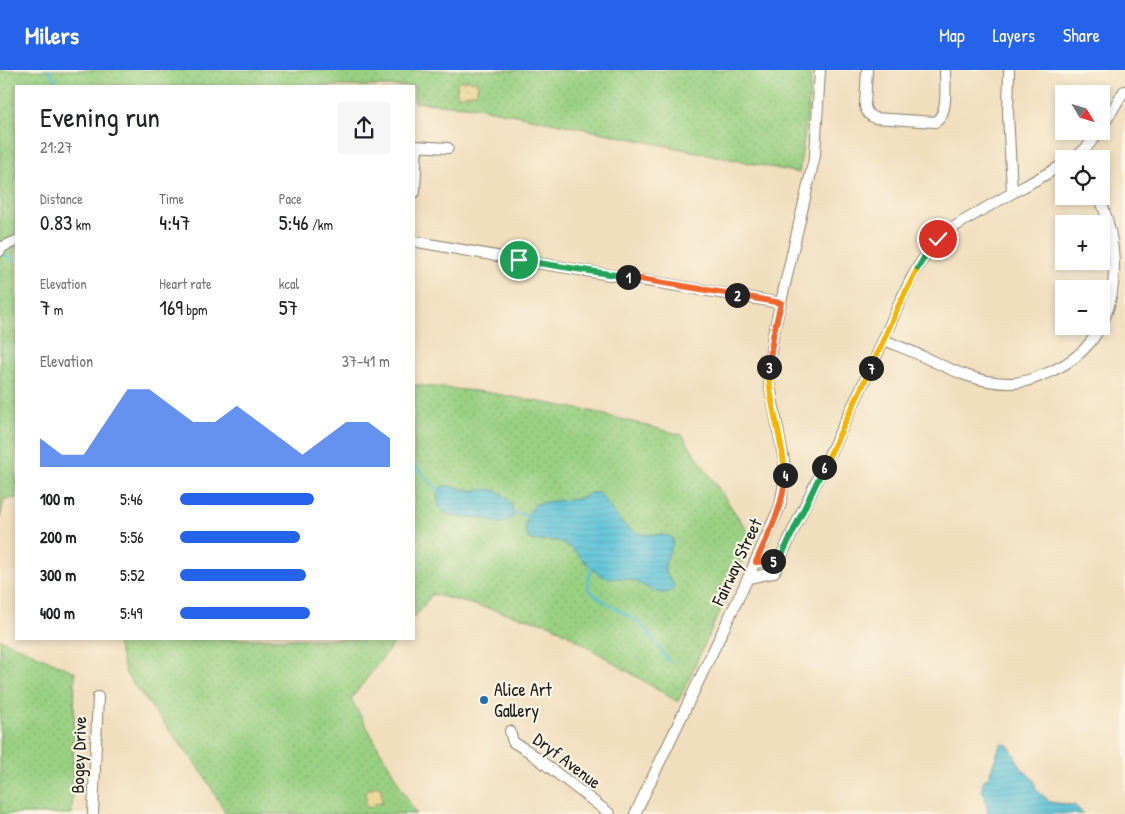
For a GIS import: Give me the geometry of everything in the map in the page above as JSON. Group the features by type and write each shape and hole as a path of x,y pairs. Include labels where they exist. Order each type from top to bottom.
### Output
{"street":[{"name":"Fairway Street","path":"635,814 756,562 780,506 785,477 768,368 773,336 815,155 820,70"},
{"path":"867,70 865,106 869,115 875,118 935,122 941,117 944,108 945,70"},
{"path":"1009,70 1008,112 1012,192"},
{"path":"1110,115 1124,91"},
{"path":"1084,150 1093,140"},
{"path":"415,192 415,146 448,148"},
{"path":"748,578 773,573 898,307 928,251 938,239 952,229 1012,192 1055,169"},
{"path":"884,340 970,378 1012,383 1032,379 1057,369 1085,349 1100,331 1114,302 1120,270 1119,253 1117,237 1104,205"},
{"path":"1,249 15,242"},
{"path":"415,242 781,303"},
{"path":"756,562 779,561"},
{"name":"Bogey Drive","path":"94,814 98,697"},
{"name":"Dryf Avenue","path":"510,731 513,742 528,751 610,814"}],"green space":[{"path":"0,70 811,70 810,94 799,173 477,107 415,102 415,85 15,85 15,498 4,499 0,519"},
{"path":"415,385 485,392 590,411 682,435 753,539 678,702 552,625 432,594 415,617"},
{"path":"0,639 75,672 72,814 0,814"},
{"path":"116,640 396,640 351,699 416,814 226,814 204,775 126,674"}],"sand":[{"path":"463,80 476,81 478,86 476,93 459,96 457,94 457,84"},
{"path":"377,785 381,788 382,803 376,803 369,808 365,804 365,793"}],"water":[{"path":"443,486 467,490 488,489 497,491 510,503 513,509 513,517 508,521 500,523 484,519 457,517 445,513 438,503 437,494"},
{"path":"590,493 599,493 621,521 632,530 642,534 665,535 673,538 665,565 674,587 670,591 662,593 624,578 604,577 567,545 556,541 528,538 525,529 526,522 530,511 535,505 549,501 577,499"},
{"path":"1002,743 1009,746 1022,769 1034,780 1036,789 1050,802 1074,805 1084,814 988,814 985,795 982,791 983,781 989,776"}],"waterway":[{"path":"49,70 58,85"},
{"path":"1,253 15,260"},
{"path":"415,466 439,491"},
{"path":"513,513 528,516"},
{"path":"591,568 588,581 589,590 637,621 648,632 669,662"}],"place":[{"name":"Alice Art Gallery","path":"484,700"}],"route":[{"path":"519,260 781,303 768,368 785,477 780,506 756,562 779,561 873,364 898,307 916,271 938,239"}]}
